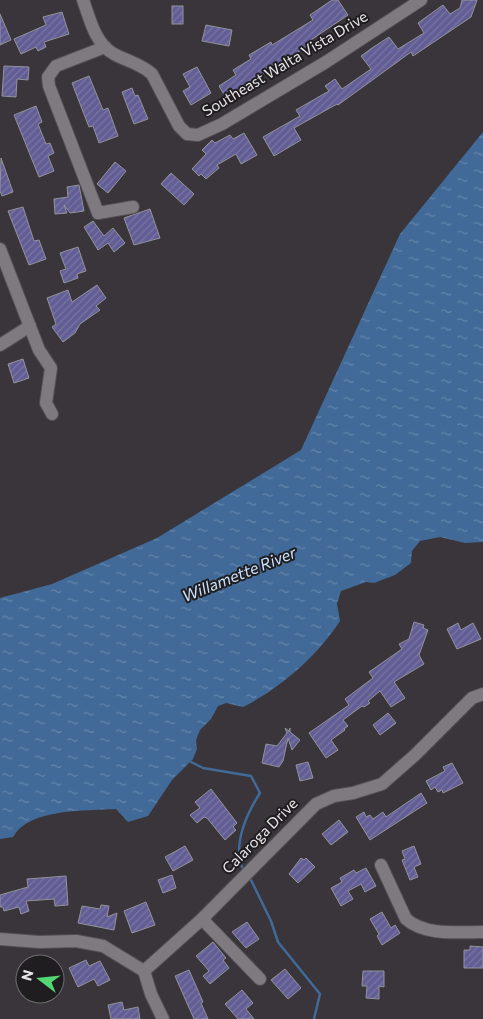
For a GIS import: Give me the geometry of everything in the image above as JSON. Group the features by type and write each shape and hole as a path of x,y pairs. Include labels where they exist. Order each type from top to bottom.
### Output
{"street":[{"path":"83,0 96,36 105,48 56,66 48,77 49,86 98,213 133,207"},
{"name":"Southeast Walta Vista Drive","path":"105,48 146,68 152,74 179,126 187,134 198,135 222,124 318,66 420,0"},
{"path":"0,249 39,350 51,368 46,403 52,414"},
{"path":"0,345 30,326"},
{"name":"Calaroga Drive","path":"144,971 202,919 316,804 334,796 353,794 382,784 415,755 472,698 483,694"},
{"path":"381,864 406,919 413,925 428,930 483,932"},
{"path":"202,919 260,979"},
{"path":"0,939 39,942 76,941 103,946 144,971 151,994 163,1019"}],"water":[{"name":"Willamette River","path":"483,132 483,542 465,543 440,537 420,541 412,551 411,563 395,575 374,583 366,582 341,591 337,604 340,621 320,647 284,681 257,699 243,707 226,703 218,706 211,719 200,730 196,740 197,749 193,759 172,780 148,816 128,822 116,809 59,813 32,821 21,828 13,837 0,839 0,598 52,584 157,538 301,450 400,234"}],"building":[{"path":"332,0 338,0 348,15 311,40 312,43 226,98 219,86 236,75 233,70 251,59 249,55 271,42 272,45 313,20 310,15"},
{"path":"462,0 477,0 471,17 413,56 411,52 338,105 294,128 301,140 274,156 263,137 300,116 296,110 329,91 325,86 335,79 342,89 371,69 361,56 372,48 389,37 398,49 424,33 418,23 443,5 450,14 460,8"},
{"path":"172,6 183,6 183,24 172,24"},
{"path":"62,12 69,34 44,42 46,47 38,51 36,47 21,54 14,39 46,25 43,17"},
{"path":"0,14 11,40 0,45"},
{"path":"206,25 232,30 229,46 202,41"},
{"path":"4,66 29,67 28,80 17,79 16,97 2,96"},
{"path":"197,67 211,93 191,105 183,91 190,87 183,74"},
{"path":"89,76 103,110 108,108 118,136 99,143 93,126 89,127 72,83"},
{"path":"132,88 135,96 138,95 148,119 134,124 122,92"},
{"path":"36,106 42,122 38,124 46,144 50,143 54,153 48,156 54,171 39,177 14,115"},
{"path":"244,133 257,155 241,164 236,154 217,165 219,168 206,179 201,174 199,176 192,169 206,154 202,150 212,140 215,143 230,135 233,139"},
{"path":"1,158 13,192 2,196 0,191"},
{"path":"115,162 126,171 108,193 97,184"},
{"path":"171,173 194,194 184,205 161,184"},
{"path":"79,185 84,211 70,213 64,205 67,213 55,214 54,199 68,197 67,187"},
{"path":"23,207 34,241 39,240 46,259 29,265 8,211"},
{"path":"150,209 160,238 134,245 124,218"},
{"path":"93,221 104,236 113,228 125,243 114,252 108,243 98,250 84,227"},
{"path":"78,247 86,271 77,274 78,278 64,283 60,271 66,269 60,253"},
{"path":"97,285 106,298 96,306 100,310 80,324 75,333 63,342 52,327 56,324 47,298 68,290 72,302"},
{"path":"23,359 29,378 14,383 8,364"},
{"path":"414,622 424,625 423,628 428,630 419,655 424,664 394,682 405,698 391,707 380,691 368,701 370,703 364,707 362,706 343,720 348,726 331,740 338,750 326,758 309,733 349,705 345,699 373,678 369,672 402,649 399,644 409,639"},
{"path":"458,623 461,630 473,623 481,639 457,649 447,629"},
{"path":"388,713 396,723 380,735 373,725"},
{"path":"285,728 289,731 290,728 290,732 300,740 292,750 288,738 283,761 279,767 262,763 266,744 277,746 287,733"},
{"path":"308,762 313,778 300,781 296,765"},
{"path":"452,763 463,783 443,793 442,790 438,792 435,787 431,790 426,781 445,771 443,767"},
{"path":"211,789 237,823 233,827 236,830 225,840 207,818 204,817 197,823 190,815 200,808 195,802"},
{"path":"421,793 427,803 370,840 356,817 364,812 366,817 370,815 373,819 383,812 386,817"},
{"path":"339,820 348,832 331,845 322,834"},
{"path":"185,846 193,860 173,871 165,857"},
{"path":"414,846 421,864 414,867 418,877 410,880 402,860 405,859 402,851"},
{"path":"301,858 304,860 306,858 315,867 298,883 289,874"},
{"path":"366,868 376,886 365,892 361,884 348,891 353,899 341,906 331,888 342,882 340,878 354,870 356,873"},
{"path":"172,875 176,888 163,893 158,880"},
{"path":"66,876 68,905 55,906 54,899 26,901 29,911 21,914 19,907 4,911 3,907 0,907 0,895 28,887 27,879"},
{"path":"146,902 155,925 132,933 124,911"},
{"path":"101,905 109,906 107,917 117,913 114,930 78,923 82,906 100,909"},
{"path":"382,912 391,928 395,925 400,933 382,945 377,936 379,934 370,919"},
{"path":"247,922 259,939 246,948 232,932"},
{"path":"213,942 226,958 223,960 229,968 210,984 203,976 209,971 196,956"},
{"path":"470,946 483,947 483,968 464,968 464,950 470,950"},
{"path":"86,960 89,966 100,961 110,980 98,986 94,979 78,987 69,968"},
{"path":"285,969 301,988 288,999 271,980"},
{"path":"189,970 208,1019 194,1019 175,976"},
{"path":"363,971 384,971 384,987 379,986 379,999 366,998 367,986 362,986"},
{"path":"242,990 253,1003 246,1009 254,1019 238,1019 225,1004"},
{"path":"122,1002 124,1010 138,1007 140,1019 111,1019 108,1005"}],"waterway":[{"path":"191,762 203,768 251,776 260,793 250,810 240,838 239,848 242,867"},
{"path":"251,880 271,921 278,942 320,994 314,1019"}]}
